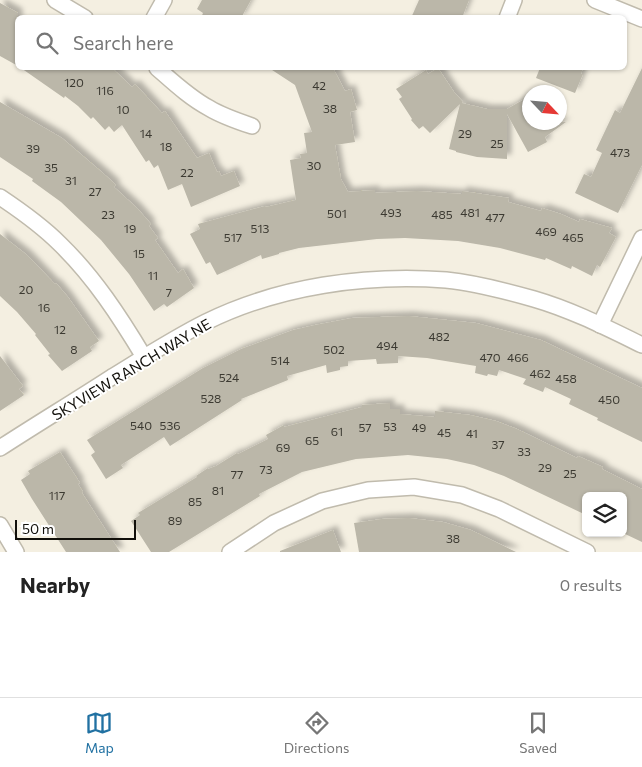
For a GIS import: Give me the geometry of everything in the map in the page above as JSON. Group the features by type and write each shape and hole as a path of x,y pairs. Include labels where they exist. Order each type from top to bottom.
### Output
{"street":[{"path":"55,0 80,15"},
{"path":"156,15 164,0"},
{"path":"508,15 514,0"},
{"path":"595,0 642,19"},
{"path":"159,70 207,108 230,119 252,126"},
{"path":"0,197 28,216 59,243 83,269 107,299 144,357"},
{"path":"600,325 642,238"},
{"name":"SKYVIEW RANCH WAY NE","path":"0,448 144,357 207,321 244,306 290,292 341,282 396,279 447,280 494,288 535,299 572,312 642,345"},
{"path":"230,552 274,524 322,501 368,490 414,487 462,495 499,509 587,552"},
{"path":"0,525 16,552"}],"building":[{"path":"202,0 251,0 243,15 202,15 203,13 197,9"},
{"path":"419,0 469,0 463,15 412,15"},
{"path":"0,3 18,13 18,15 15,15 15,64 0,56"},
{"path":"642,68 642,165 618,213 575,193 584,174 591,177 602,153 596,150 615,110 620,113"},
{"path":"24,70 114,70 132,87 135,84 162,113 165,111 197,158 209,153 217,172 219,171 221,176 234,171 240,186 191,207 182,184 168,190 158,165 154,168 149,160 146,162 122,125 114,132 109,126 105,130 93,117 91,119 78,106 65,96 64,98"},
{"path":"272,70 334,70 345,91 351,89 357,110 350,112 355,142 335,145 341,179 348,192 375,190 375,193 417,191 462,194 462,191 509,198 508,202 541,211 542,208 579,222 580,219 612,228 609,233 616,237 600,267 597,265 592,276 572,266 571,269 546,258 545,260 500,248 458,241 405,238 377,239 299,248 262,259 261,255 217,275 210,262 206,264 190,234 200,229 198,224 265,206 296,200 290,160 301,158 300,154 307,153 304,133 312,132 295,85"},
{"path":"426,70 428,74 435,70 439,70 462,103 487,109 507,109 522,101 522,130 555,130 545,137 547,142 528,152 507,114 507,159 477,157 449,149 460,104 430,133 423,126 419,129 411,120 399,99 402,97 396,89"},
{"path":"539,70 582,70 581,74 583,74 575,93 567,90 567,85 554,85 536,78"},
{"path":"0,102 62,138 116,185 114,187 151,224 149,226 158,238 155,240 178,273 183,269 194,288 167,307 164,304 154,311 129,274 101,240 61,202 32,181 33,179 0,157"},
{"path":"0,234 27,255 56,283 99,341 90,347 92,351 62,371 48,355 50,354 36,334 0,296"},
{"path":"409,316 476,323 541,340 642,388 642,442 569,404 571,399 545,387 543,392 523,384 526,379 499,370 497,376 488,374 487,376 475,373 476,366 427,358 398,356 398,363 377,364 376,359 348,361 348,366 340,367 340,370 327,373 326,365 287,376 288,380 241,399 170,446 164,437 121,465 123,468 106,479 91,455 95,452 87,440 203,368 241,349 293,330 315,325 352,318"},
{"path":"0,356 23,386 19,389 24,395 0,411"},
{"path":"390,403 390,409 400,409 400,414 435,417 435,411 470,415 496,421 577,458 578,456 603,467 602,469 642,489 642,542 627,535 627,492 582,492 582,513 504,476 474,465 447,459 408,455 356,459 302,472 259,494 260,496 169,552 151,552 131,521 140,515 138,513 197,477 208,468 216,466 237,453 268,439 266,435 284,425 284,427 362,407 362,405"},
{"path":"60,452 80,483 78,484 82,493 120,552 66,552 32,499 21,480 30,474 28,471"},
{"path":"409,518 443,522 471,530 516,552 359,552 354,523"},
{"path":"333,530 341,552 280,552 280,551"}]}
